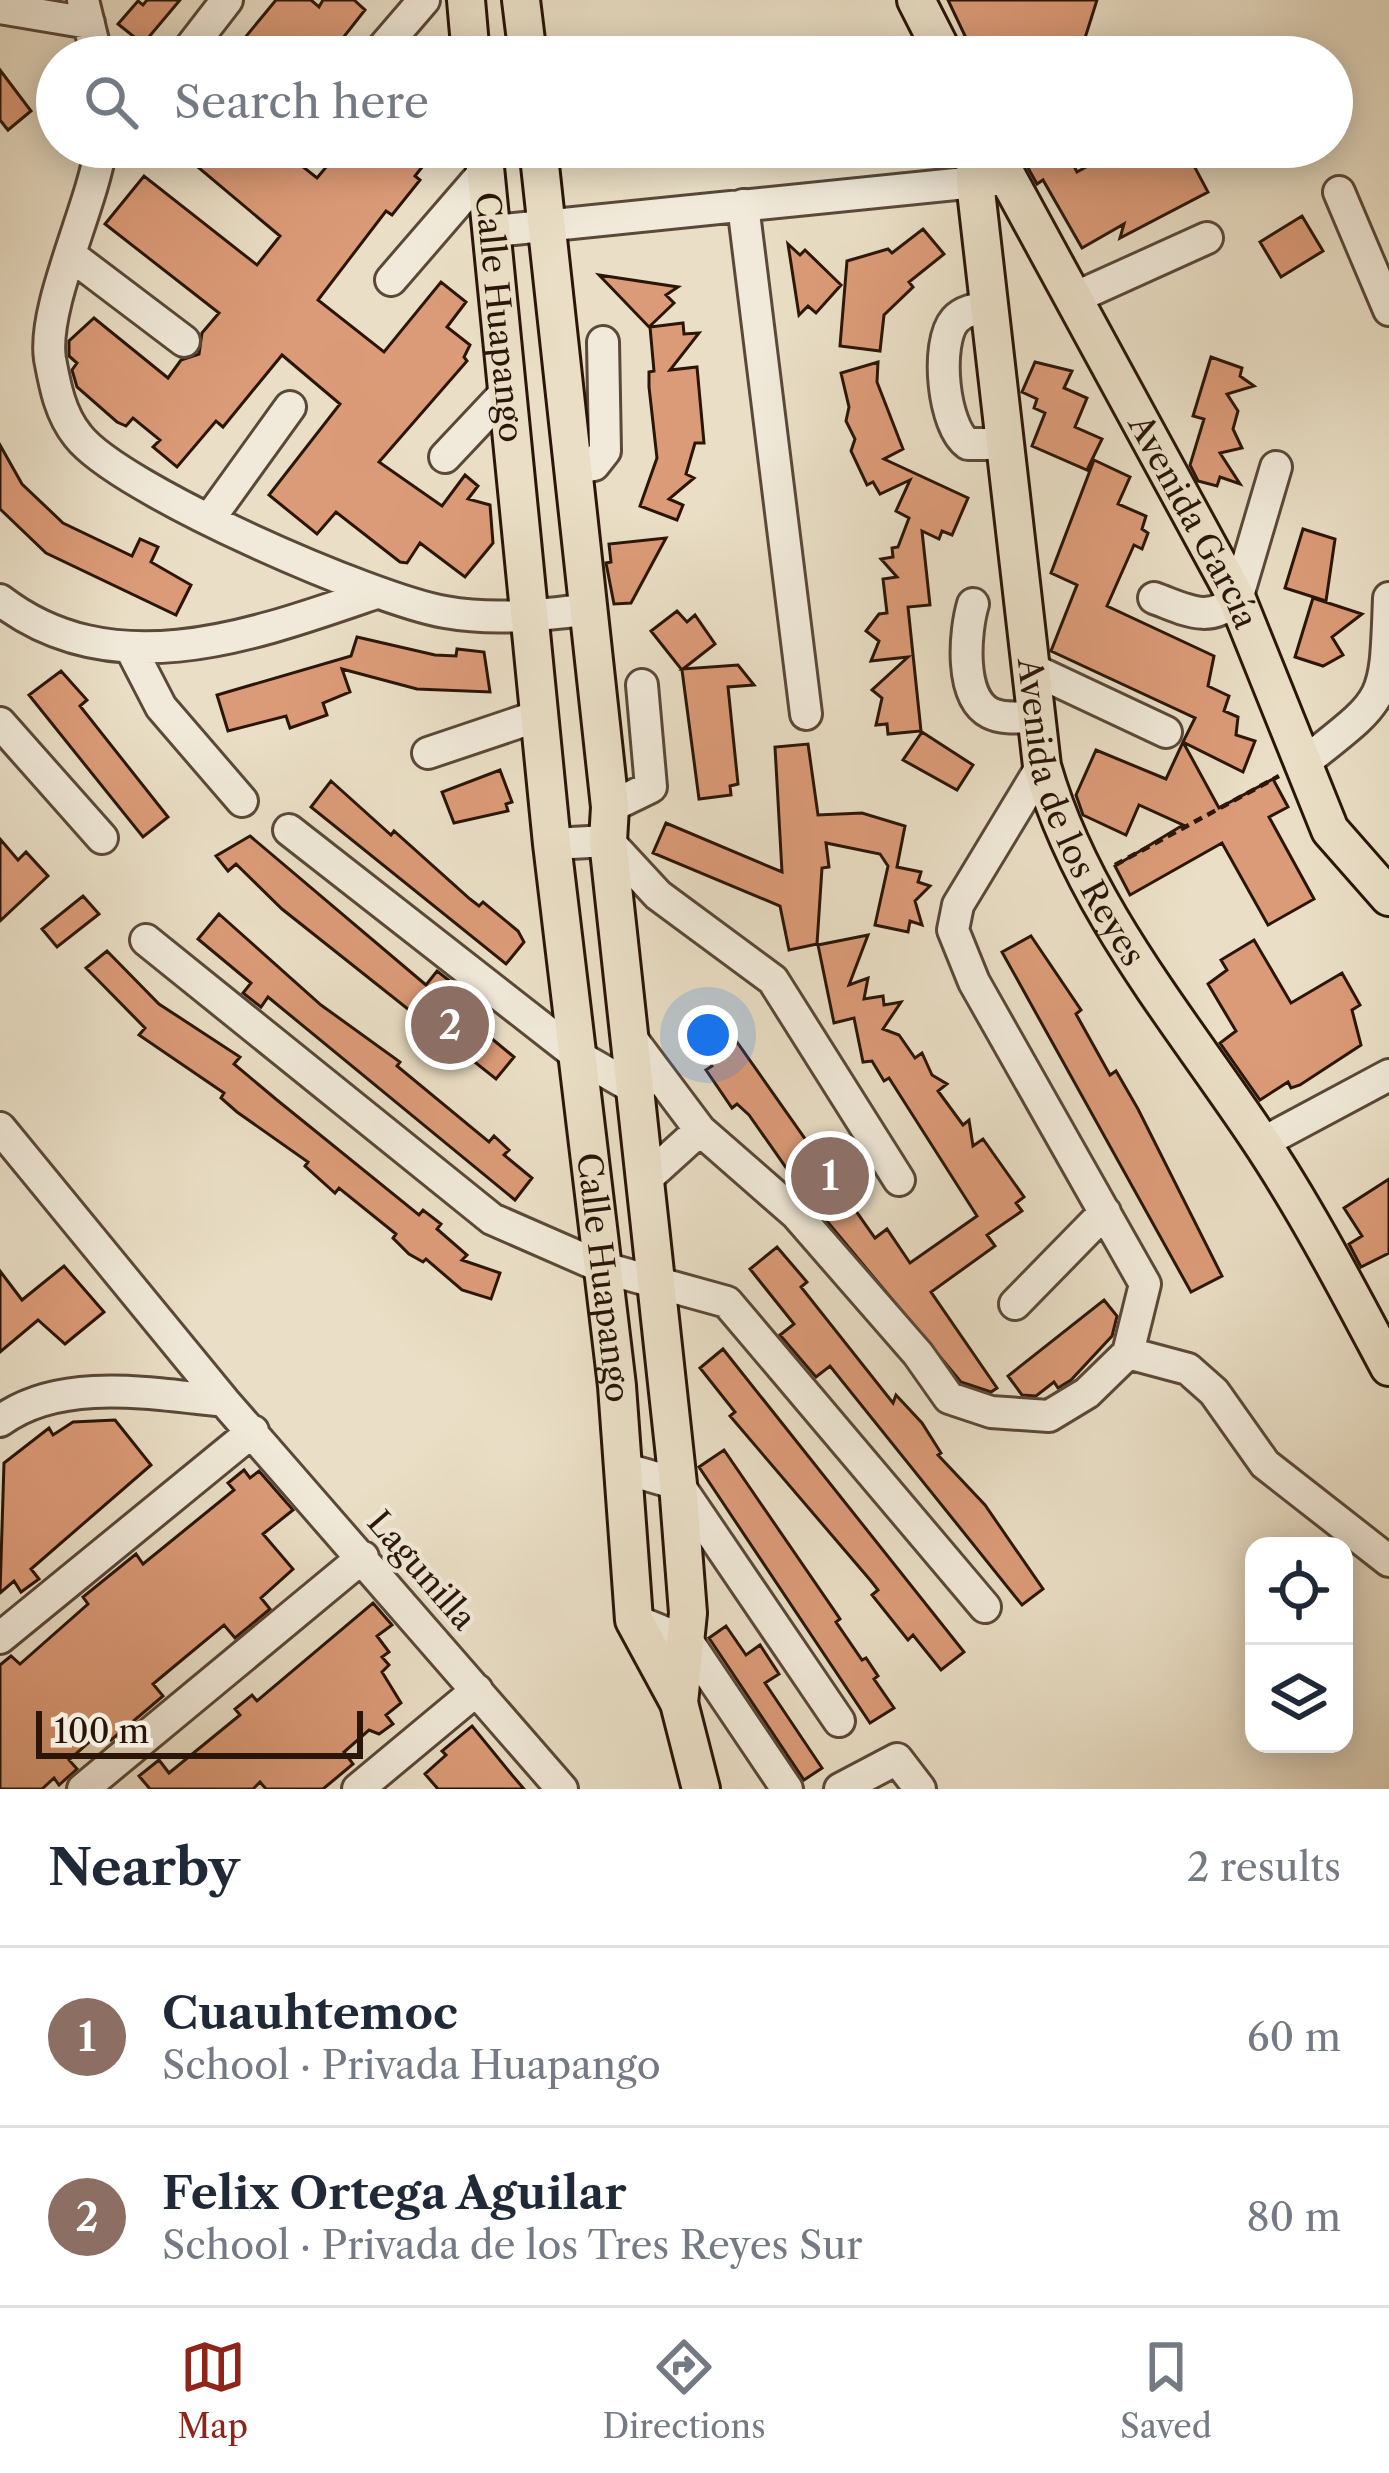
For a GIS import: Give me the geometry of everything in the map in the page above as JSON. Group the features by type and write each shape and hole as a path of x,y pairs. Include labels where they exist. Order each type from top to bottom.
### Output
{"main road":[{"path":"466,0 469,36"},
{"path":"521,0 525,36"},
{"path":"916,0 934,36"},
{"name":"Calle Huapango","path":"485,168 552,844 604,1268 634,1620 679,1703 700,1789"},
{"name":"Calle Huapango","path":"540,168 591,609 678,1484 688,1642 679,1703"},
{"name":"Avenida de los Reyes","path":"988,168 990,307 1042,766 1086,881 1376,1311 1389,1367"},
{"name":"Avenida García","path":"990,168 1072,299 1237,599 1330,830 1389,897"}],"street":[{"path":"199,36 227,0"},
{"path":"393,36 424,0"},
{"path":"0,8 86,11"},
{"path":"98,168 50,329 61,408 78,436 113,470 376,592 446,613 532,617 591,609"},
{"path":"391,280 476,168"},
{"path":"494,231 742,206 965,168"},
{"path":"1339,192 1389,310"},
{"path":"742,206 806,714"},
{"path":"1072,299 1207,238"},
{"path":"73,256 184,340"},
{"path":"990,307 959,315 950,328 944,346 950,424 968,444 1006,444"},
{"path":"576,468 594,465 605,451 603,342"},
{"path":"445,457 508,389"},
{"path":"210,518 290,406"},
{"path":"1154,598 1204,616 1222,612 1237,599 1276,467"},
{"path":"0,599 54,628 131,649 225,641 376,592"},
{"path":"1305,762 1378,699 1386,681 1389,598"},
{"path":"973,604 966,652 975,697 983,710 999,717 1038,717"},
{"path":"131,649 161,707 242,801"},
{"path":"1034,670 1166,732"},
{"path":"552,844 609,824 651,787 642,685"},
{"path":"428,753 541,715"},
{"path":"0,724 103,838"},
{"path":"634,1042 700,1130 796,1214 918,1354 949,1398 991,1412 1049,1416 1087,1393 1128,1353 1145,1284 967,968 953,930 969,881 1042,766"},
{"path":"609,824 658,895 772,980 899,1180"},
{"path":"289,830 578,1056 639,1091"},
{"path":"146,940 459,1195 522,1235 604,1268 712,1294 740,1312 985,1607"},
{"path":"1262,1143 1389,1075"},
{"name":"Lagunilla","path":"0,1128 224,1401 364,1556 562,1789"},
{"path":"647,1178 700,1130"},
{"path":"1016,1304 1105,1212"},
{"path":"1128,1353 1188,1369 1214,1392 1265,1464 1389,1561"},
{"path":"3,1413 60,1395 138,1393 224,1401"},
{"path":"0,1638 254,1431"},
{"path":"622,1468 678,1484 839,1721"},
{"path":"83,1789 364,1556"},
{"path":"634,1620 688,1642 787,1789"},
{"path":"358,1789 477,1690"},
{"path":"840,1789 897,1759 920,1789"}],"path":[{"path":"1086,881 1305,762"}],"building":[{"path":"147,0 180,0 150,36 133,36 118,24 138,1 143,5"},
{"path":"276,0 311,0 319,7 323,0 354,0 365,10 345,36 246,36"},
{"path":"948,0 1097,0 1086,36 965,36"},
{"path":"0,70 31,111 8,130 0,120"},
{"path":"199,168 304,168 317,178 325,168 421,168 415,176 420,180 392,215 386,211 318,300 384,352 441,282 466,302 447,327 470,345 464,357 467,361 379,462 442,506 465,475 478,486 468,499 490,505 493,543 465,577 420,543 407,563 400,562 336,512 317,534 269,495 340,404 282,355 223,427 216,421 177,467 153,447 160,440 133,418 126,426 117,422 77,387 72,370 77,363 69,356 69,341 94,318 168,378 181,360 199,354 202,333 219,313 105,224 144,176 257,265 280,236"},
{"path":"1028,168 1075,168 1077,172 1084,168 1195,168 1208,192 1120,238 1124,224 1082,248 1043,180 1037,184"},
{"path":"1302,216 1323,251 1281,277 1260,242"},
{"path":"923,229 944,254 909,282 913,287 884,315 880,351 840,346 847,261 888,249 892,253"},
{"path":"788,244 800,255 805,250 841,285 816,313 808,306 799,315"},
{"path":"599,275 678,287 666,295 674,303 649,327"},
{"path":"683,323 684,334 699,333 670,370 697,367 704,443 695,443 686,474 694,478 669,499 683,505 677,520 640,506 657,458 649,387 649,372 654,371 650,327"},
{"path":"1211,357 1242,368 1240,376 1254,386 1227,394 1238,411 1233,429 1242,448 1220,453 1240,484 1220,477 1217,486 1198,481 1190,465 1204,419 1193,416"},
{"path":"878,362 877,382 903,449 884,459 968,498 952,535 942,531 939,539 922,531 930,605 908,607 921,731 888,734 887,724 876,725 882,698 872,690 908,657 871,661 879,641 866,631 879,614 887,613 883,579 897,577 881,559 893,557 892,548 898,547 909,518 896,511 910,480 880,494 873,482 867,485 851,451 855,439 846,421 849,407 841,373"},
{"path":"1035,362 1072,371 1064,388 1087,398 1075,427 1102,439 1087,470 1032,446 1045,413 1034,408 1037,399 1022,392"},
{"path":"0,445 22,484 63,523 132,556 140,539 158,547 151,562 191,585 176,615 46,553 0,509"},
{"path":"1094,460 1130,477 1118,504 1146,516 1142,529 1148,533 1142,549 1134,545 1107,606 1214,656 1208,686 1229,696 1224,711 1238,717 1236,735 1255,741 1243,772 1183,742 1195,718 1051,651 1077,585 1051,573"},
{"path":"1303,529 1335,539 1326,601 1285,588"},
{"path":"666,538 631,603 614,604 606,563 611,562 609,544"},
{"path":"1313,598 1362,614 1332,637 1343,655 1323,666 1295,657"},
{"path":"677,611 687,622 695,615 715,644 683,669 738,665 754,685 728,687 738,784 730,786 731,795 699,799 682,670 651,631"},
{"path":"357,637 435,655 456,656 457,649 484,652 490,692 417,689 342,669 350,692 323,703 327,715 290,728 286,716 228,731 217,695 351,656"},
{"path":"61,671 87,700 80,706 168,817 143,837 29,695"},
{"path":"922,732 973,765 957,790 903,760"},
{"path":"1183,742 1219,808 1273,779 1288,807 1269,817 1314,899 1268,925 1222,843 1130,895 1115,866 1183,825 1139,805 1126,835 1083,815 1076,795 1096,750 1166,779"},
{"path":"808,744 818,815 862,813 905,826 897,867 921,872 918,882 930,886 915,901 922,925 910,921 908,932 875,925 888,866 880,854 826,843 829,867 822,868 817,944 789,950 780,906 653,853 666,823 782,872 775,747"},
{"path":"500,770 512,802 506,804 508,811 454,823 442,792"},
{"path":"331,781 470,899 479,906 483,902 518,931 524,942 506,964 311,807"},
{"path":"250,836 426,985 437,971 455,985 444,999 514,1057 496,1079 282,909 236,864 228,871 216,856"},
{"path":"0,839 18,860 26,852 48,876 0,921"},
{"path":"83,896 99,914 57,947 42,929"},
{"path":"219,914 321,1005 400,1062 397,1066 489,1142 494,1136 509,1150 504,1155 532,1178 515,1200 268,997 261,1007 243,993 251,983 198,939"},
{"path":"868,935 849,985 868,978 864,999 883,996 884,1005 901,1002 883,1029 899,1035 915,1058 922,1053 932,1075 947,1084 938,1091 963,1125 969,1120 973,1146 983,1139 1024,1197 1016,1203 1022,1211 987,1235 995,1246 931,1292 997,1388 991,1392 961,1382 806,1196 749,1115 737,1104 732,1108 706,1070 712,1066 706,1053 732,1035 875,1238 887,1229 910,1263 977,1216 889,1078 884,1081 872,1061 863,1062 854,1018 834,1023 818,945"},
{"path":"1031,936 1081,1010 1076,1014 1110,1075 1116,1071 1138,1109 1222,1276 1191,1292 1002,952"},
{"path":"1254,940 1291,1003 1342,973 1360,1005 1352,1010 1361,1045 1300,1085 1291,1088 1288,1082 1260,1100 1220,1043 1236,1031 1208,984 1227,970 1221,960"},
{"path":"107,951 159,1004 240,1057 234,1064 277,1100 419,1215 423,1210 441,1224 437,1229 467,1255 462,1260 500,1273 491,1299 462,1290 426,1259 423,1262 409,1254 393,1238 396,1234 339,1188 335,1193 305,1166 308,1162 221,1098 224,1093 139,1035 145,1028 86,968"},
{"path":"1389,1179 1389,1253 1361,1267 1349,1244 1362,1236 1344,1208"},
{"path":"777,1247 807,1282 801,1287 893,1403 896,1395 922,1423 938,1455 985,1505 1043,1589 1022,1605 830,1366 816,1377 780,1335 794,1324 750,1269"},
{"path":"64,1266 104,1312 65,1344 38,1320 0,1352 0,1271 22,1300"},
{"path":"1104,1300 1117,1316 1112,1336 1071,1380 1058,1388 1054,1382 1036,1396 1022,1395 1008,1376"},
{"path":"723,1349 964,1652 941,1670 913,1635 908,1640 872,1595 878,1590 871,1581 730,1416 735,1412 700,1368"},
{"path":"115,1420 151,1465 31,1569 39,1579 21,1592 14,1581 0,1593 4,1463 49,1428 53,1435 73,1422"},
{"path":"724,1450 840,1619 836,1622 878,1676 874,1679 894,1708 870,1723 699,1467"},
{"path":"244,1470 250,1478 259,1471 293,1510 263,1534 293,1569 261,1598 270,1609 235,1638 224,1625 153,1684 163,1696 111,1740 103,1730 69,1760 77,1769 59,1785 54,1778 42,1789 0,1789 0,1665 11,1656 20,1664 88,1604 83,1597 136,1554 143,1564 234,1490 228,1483"},
{"path":"373,1603 392,1625 377,1636 389,1652 382,1657 389,1665 382,1672 401,1703 386,1715 393,1724 379,1734 369,1730 344,1752 353,1764 323,1789 266,1789 260,1782 253,1789 150,1789 139,1776 159,1760 169,1773 240,1715 235,1709 252,1695 257,1701"},
{"path":"726,1626 746,1655 760,1645 779,1674 765,1683 822,1768 804,1780 709,1638"},
{"path":"472,1726 524,1789 438,1789 425,1774 446,1755 442,1751"}],"place":[{"name":"Felix Ortega Aguilar","path":"450,1025"},
{"name":"Cuauhtemoc","path":"830,1176"}]}
